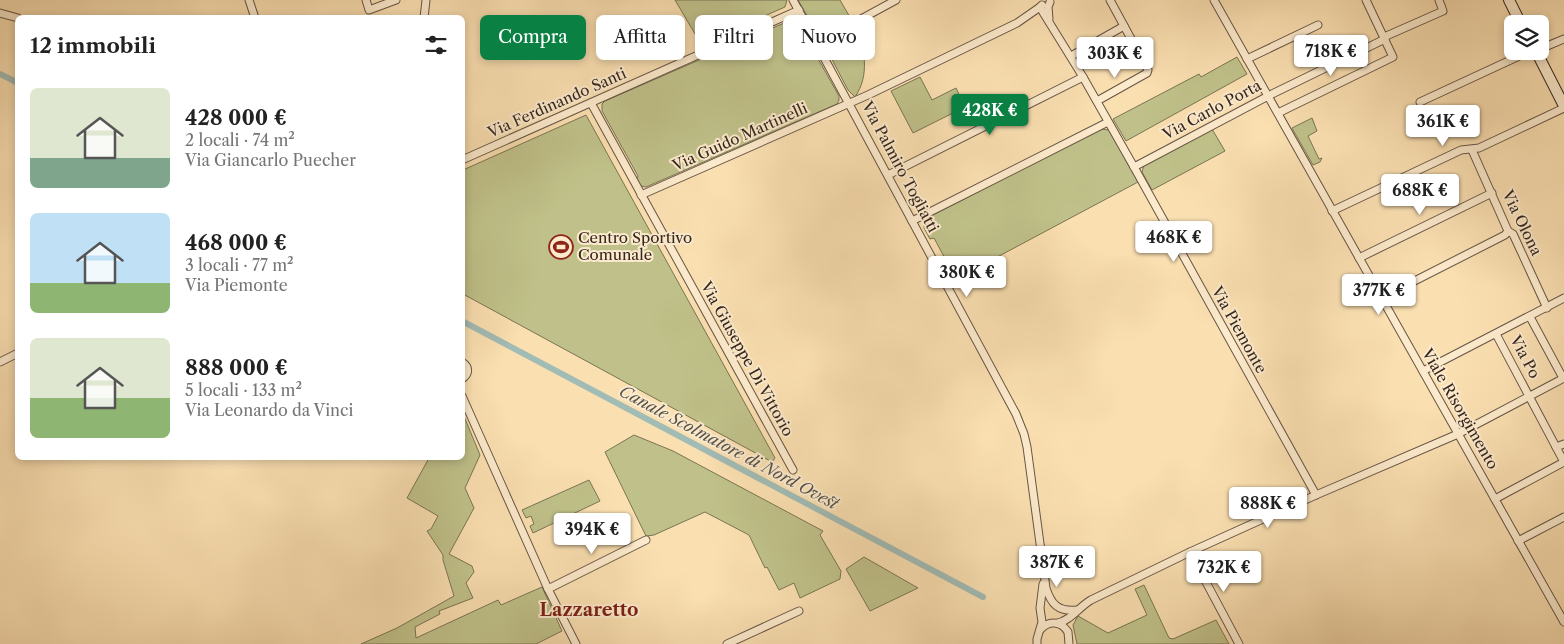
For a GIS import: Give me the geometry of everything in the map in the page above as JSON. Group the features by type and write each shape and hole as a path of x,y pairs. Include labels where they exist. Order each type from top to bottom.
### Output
{"street":[{"path":"249,0 254,15"},
{"path":"366,0 369,10 396,0"},
{"path":"424,15 426,0"},
{"name":"Via Palmiro Togliatti","path":"793,0 802,15"},
{"path":"868,15 896,0"},
{"path":"1030,15 1039,3 1046,5 1051,0"},
{"path":"1048,20 1047,14 1051,0"},
{"path":"1097,101 1147,73 1148,70 1110,0"},
{"name":"Viale Risorgimento","path":"1215,0 1564,622"},
{"path":"1278,113 1393,57 1366,0"},
{"name":"Via Carlo Porta","path":"1134,167 1268,96 1384,38 1444,11 1439,0"},
{"path":"1509,0 1516,15"},
{"name":"Via Piemonte","path":"1039,3 1097,101 1316,495"},
{"name":"Via Ferdinando Santi","path":"465,159 799,10"},
{"path":"0,13 15,17"},
{"path":"1030,15 1039,14 1048,20"},
{"name":"Via Guido Martinelli","path":"641,195 850,103 1030,15"},
{"path":"1247,59 1318,25"},
{"path":"1071,56 1124,26"},
{"path":"1549,45 1564,39"},
{"name":"Via Palmiro Togliatti","path":"826,60 1020,423 1030,464 1043,576 1049,597 1057,608 1077,610"},
{"path":"1420,102 1511,60"},
{"path":"1332,211 1461,150 1479,148 1564,107 1540,60"},
{"path":"888,175 1083,77"},
{"name":"Via Giuseppe Di Vittorio","path":"591,103 792,470"},
{"path":"912,221 1108,122"},
{"name":"Via Olona","path":"1472,150 1508,231 1512,234 1547,308"},
{"path":"1359,258 1492,193"},
{"path":"1381,298 1505,235 1508,231"},
{"path":"1423,371 1564,298"},
{"path":"1040,630 1044,626 1062,623 1092,600 1190,552 1458,434 1563,378 1530,316"},
{"name":"Via Po","path":"1496,334 1564,462"},
{"path":"0,362 15,355"},
{"path":"465,364 468,370 465,377"},
{"path":"465,403 548,588 576,644"},
{"path":"1556,447 1564,444"},
{"path":"1495,499 1564,462"},
{"path":"1518,541 1564,517"},
{"path":"548,588 646,540"},
{"path":"1190,552 1240,644"},
{"name":"Via Palmiro Togliatti","path":"1037,644 1042,614 1040,608 1043,576"},
{"path":"727,644 798,610"},
{"path":"1042,614 1065,628 1068,632"},
{"path":"1069,644 1068,632 1071,617"}],"green space":[{"path":"675,0 787,0 785,7 767,15 695,15 695,34"},
{"path":"798,0 840,0 849,15 807,15"},
{"path":"783,23 783,60 819,60 839,96 837,104 646,187 641,186 636,180 638,176 602,111 602,104 699,60 773,60 773,28"},
{"path":"1237,57 1247,74 1126,141 1113,119 1199,74 1201,77"},
{"path":"832,60 864,60 863,80 860,89 855,97 848,90"},
{"path":"920,77 932,100 956,88 965,107 913,133 891,91"},
{"name":"Centro Sportivo Comunale","path":"586,115 775,458 772,462 465,295 465,169"},
{"path":"1312,118 1317,131 1308,136 1319,159 1322,158 1320,162 1313,165 1292,128"},
{"path":"1101,129 1109,130 1138,182 956,279 934,238 930,239 924,228 925,219"},
{"path":"1212,129 1225,151 1152,190 1142,172 1144,165"},
{"path":"465,419 480,455 465,488 474,508 449,554 472,566 474,572 466,583 473,598 439,611 440,614 415,627 416,638 498,600 501,605 542,587 562,631 536,644 361,644 397,628 454,596 443,555 427,531 431,529 438,516 407,498 428,460 465,460"},
{"path":"634,435 673,451 823,531 820,535 841,571 840,579 800,598 794,583 779,590 767,567 765,568 749,535 705,512 654,535 646,536 605,452"},
{"path":"589,480 600,501 533,533 530,526 534,524 531,516 526,518 522,510"},
{"path":"864,557 918,588 870,611 846,569"},
{"path":"1144,585 1169,638 1173,639 1216,620 1229,644 1077,644 1073,625 1078,616 1108,633 1147,615 1135,589"}],"waterway":[{"name":"Canale Scolmatore di Nord Ovest","path":"0,74 15,82"},
{"name":"Canale Scolmatore di Nord Ovest","path":"465,323 983,597"}],"place":[{"name":"Centro Sportivo Comunale","path":"561,247"}],"district":[{"name":"Lazzaretto","path":"589,610"}]}
